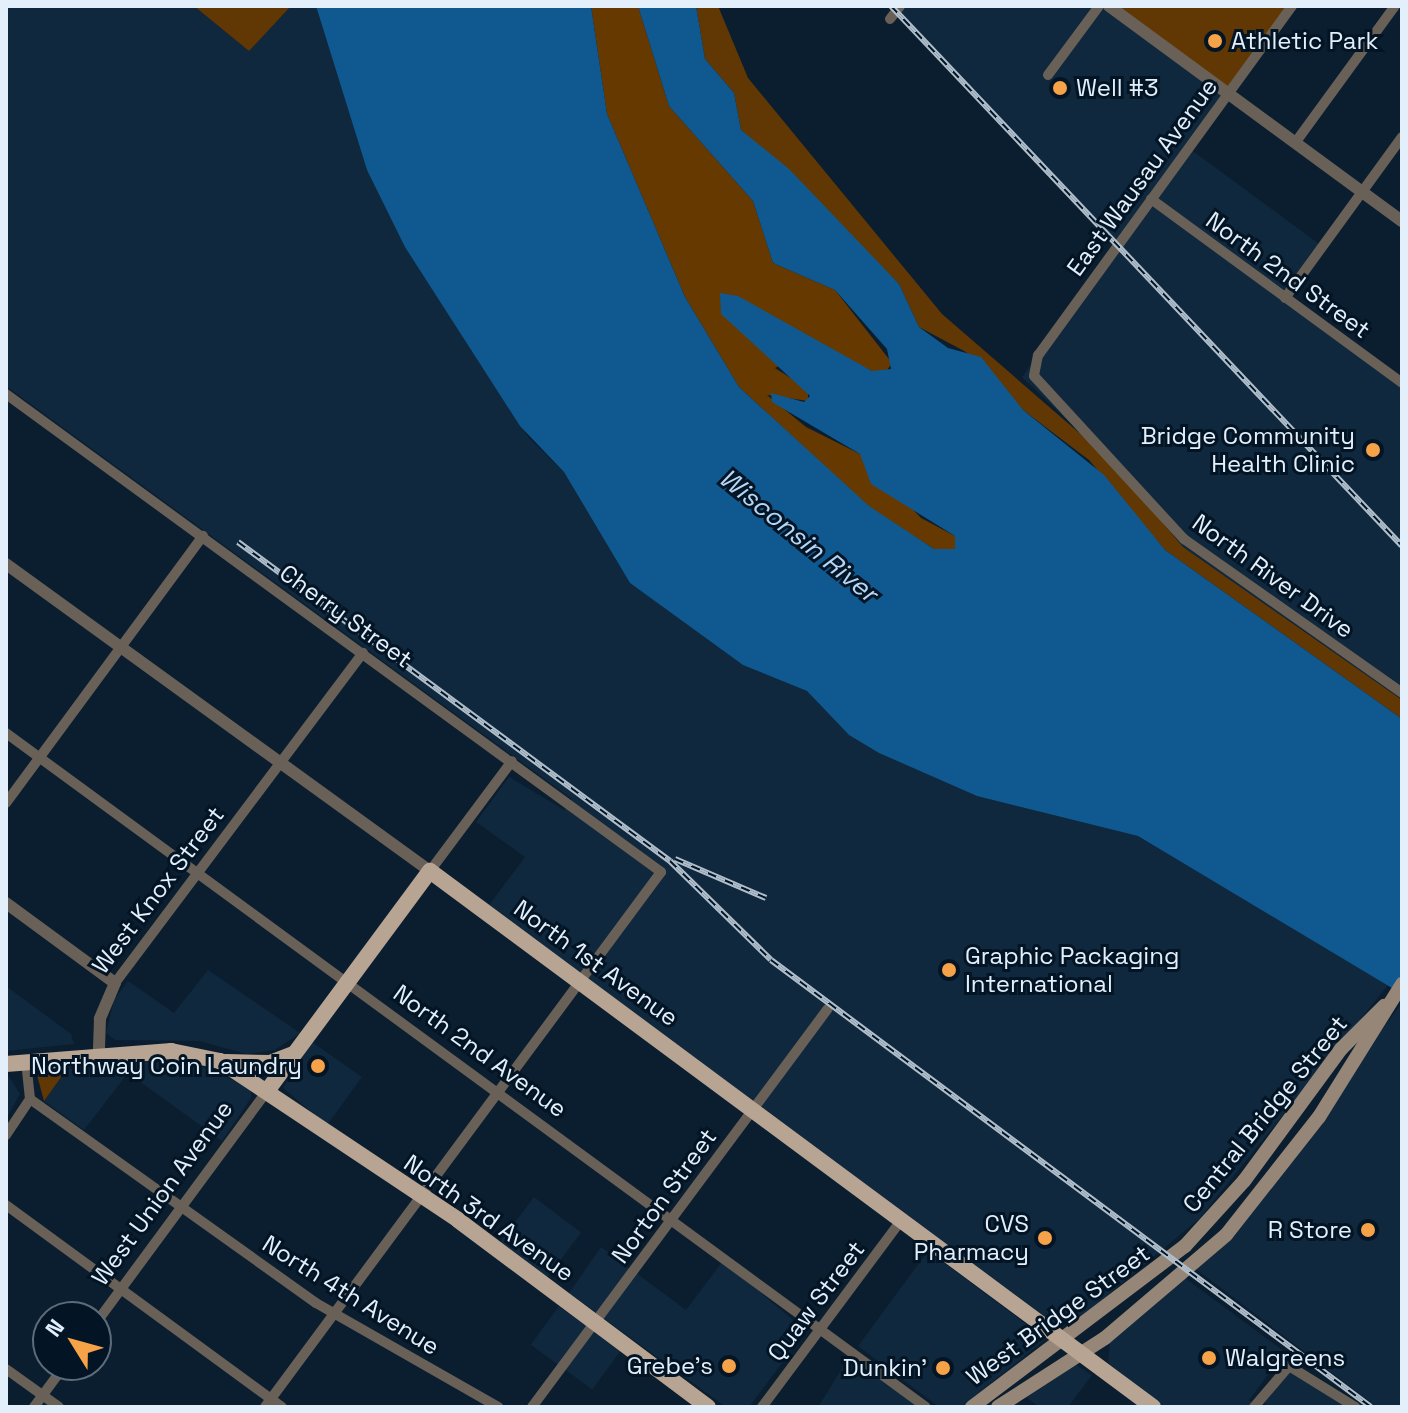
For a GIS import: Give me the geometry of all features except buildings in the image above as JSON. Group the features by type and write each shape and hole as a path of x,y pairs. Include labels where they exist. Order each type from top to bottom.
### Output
{"main road":[{"path":"267,1091 430,871"},
{"name":"North 1st Avenue","path":"430,871 1153,1407"},
{"path":"1390,1001 1402,984"},
{"name":"Central Bridge Street","path":"1171,1259 1241,1185 1341,1049 1390,1001"},
{"name":"Central Bridge Street","path":"1187,1271 1271,1183 1390,1001"},
{"path":"6,1064 99,1054 172,1051 220,1061 270,1063 296,1052"},
{"name":"North 3rd Avenue","path":"220,1061 421,1196 708,1407"},
{"name":"West Bridge Street","path":"972,1407 1005,1376 1066,1341 1171,1259"},
{"name":"West Bridge Street","path":"998,1407 1083,1354 1187,1271"}],"street":[{"path":"890,19 900,6"},
{"path":"1048,75 1099,6"},
{"path":"1109,6 1402,221"},
{"name":"East Wausau Avenue","path":"1034,376 1038,355 1292,6"},
{"path":"1295,143 1395,6"},
{"path":"1285,298 1402,137"},
{"name":"North 2nd Street","path":"1151,199 1400,378"},
{"name":"North River Drive","path":"1034,376 1184,539 1402,693"},
{"name":"Cherry Street","path":"6,394 661,872 580,981"},
{"path":"6,803 203,536"},
{"name":"North 1st Avenue","path":"6,564 430,871"},
{"name":"West Knox Street","path":"99,1054 100,1019 115,983 363,653"},
{"name":"North 2nd Avenue","path":"6,733 198,875 501,1089 926,1407"},
{"path":"430,871 512,761"},
{"path":"6,903 115,983"},
{"path":"268,1403 580,981"},
{"name":"Norton Street","path":"532,1407 828,1009"},
{"path":"6,1135 30,1099 26,1061"},
{"name":"West Union Avenue","path":"112,1301 267,1091"},
{"name":"North 4th Avenue","path":"30,1099 335,1313 498,1407"},
{"path":"6,1205 268,1403 282,1407"},
{"name":"Quaw Street","path":"762,1407 902,1219"},
{"path":"1254,1407 1289,1366 1355,1407"},
{"path":"6,1369 59,1407"},
{"path":"34,1407 54,1381"}],"shaded area":[{"path":"6,6 194,6 249,51 291,6 316,6 367,170 529,438 564,472 630,583 743,665 807,691 849,735 879,753 977,796 1138,836 1388,985 1199,1219 1085,1314 1056,1325 489,905 525,857 476,822 509,777 564,810 572,799 6,386"},
{"path":"194,6 291,6 249,51"},
{"path":"591,6 638,6 669,106 753,201 773,263 835,290 892,363 885,373 872,371 819,346 775,368 808,389 808,401 767,395 806,427 860,454 921,518 955,536 955,549 934,549 869,507 739,387 685,297 607,114"},
{"path":"696,6 718,6 748,78 942,314 1107,457 1183,547 1402,700 1402,719 1165,550 1089,460 1023,410 966,352 919,327 899,284 741,130 734,93 705,59"},
{"path":"891,6 1110,6 1230,93 1190,149 1322,246 1284,298 1402,384 1402,700 1183,547 1125,475 1022,377 1117,245"},
{"path":"1110,6 1293,6 1230,93"},
{"path":"208,970 300,1033 275,1050 247,1054 199,1041 115,1040 106,1033 114,1000 128,981 174,1013"},
{"path":"6,986 71,1034 74,1044 6,1051"},
{"path":"1402,1003 1402,1407 1377,1407 1192,1266 1226,1235"},
{"path":"312,1042 362,1077 327,1125 283,1088"},
{"path":"154,1061 205,1068 251,1088 251,1098 222,1141 128,1073 84,1130 44,1101 67,1069"},
{"path":"67,1069 44,1101 37,1075"},
{"path":"6,1075 20,1094 6,1119"},
{"path":"534,1197 581,1233 547,1277 500,1242"},
{"path":"601,1247 686,1310 723,1261 806,1331 749,1407 726,1407 569,1293"},
{"path":"928,1251 1046,1339 961,1407 939,1407 858,1346"},
{"path":"1185,1278 1285,1352 1249,1400 1258,1407 1163,1407 1108,1363 1110,1340"},
{"path":"559,1306 620,1351 592,1390 531,1345"},
{"path":"850,1356 919,1407 818,1407"},
{"path":"1076,1365 1092,1375 1068,1407 1039,1407 1022,1394"},
{"path":"1290,1372 1347,1407 1270,1407 1263,1401"}],"water":[{"name":"Wisconsin River","path":"316,6 591,6 607,114 685,297 739,387 869,506 934,549 955,549 955,536 871,484 860,454 772,402 771,393 804,402 810,396 721,314 720,293 738,296 872,371 891,369 887,349 835,290 773,263 753,201 669,106 638,6 696,6 705,59 734,93 741,130 789,169 899,284 919,327 948,348 981,357 1023,410 1104,475 1165,550 1402,719 1402,994 1138,836 977,796 879,753 849,735 807,691 743,665 630,583 564,472 520,426 405,247 367,170"}],"railway":[{"path":"891,6 1402,546"},
{"path":"238,542 670,861 771,960 1371,1407"},
{"path":"675,859 766,898"}],"place":[{"name":"Athletic Park","path":"1215,41"},
{"name":"Well #3","path":"1060,88"},
{"name":"Bridge Community Health Clinic","path":"1373,450"},
{"name":"Graphic Packaging International","path":"949,970"},
{"name":"Northway Coin Laundry","path":"318,1066"},
{"name":"R Store","path":"1368,1230"},
{"name":"CVS Pharmacy","path":"1045,1238"},
{"name":"Walgreens","path":"1209,1358"},
{"name":"Grebe's","path":"729,1366"},
{"name":"Dunkin'","path":"943,1368"}]}
